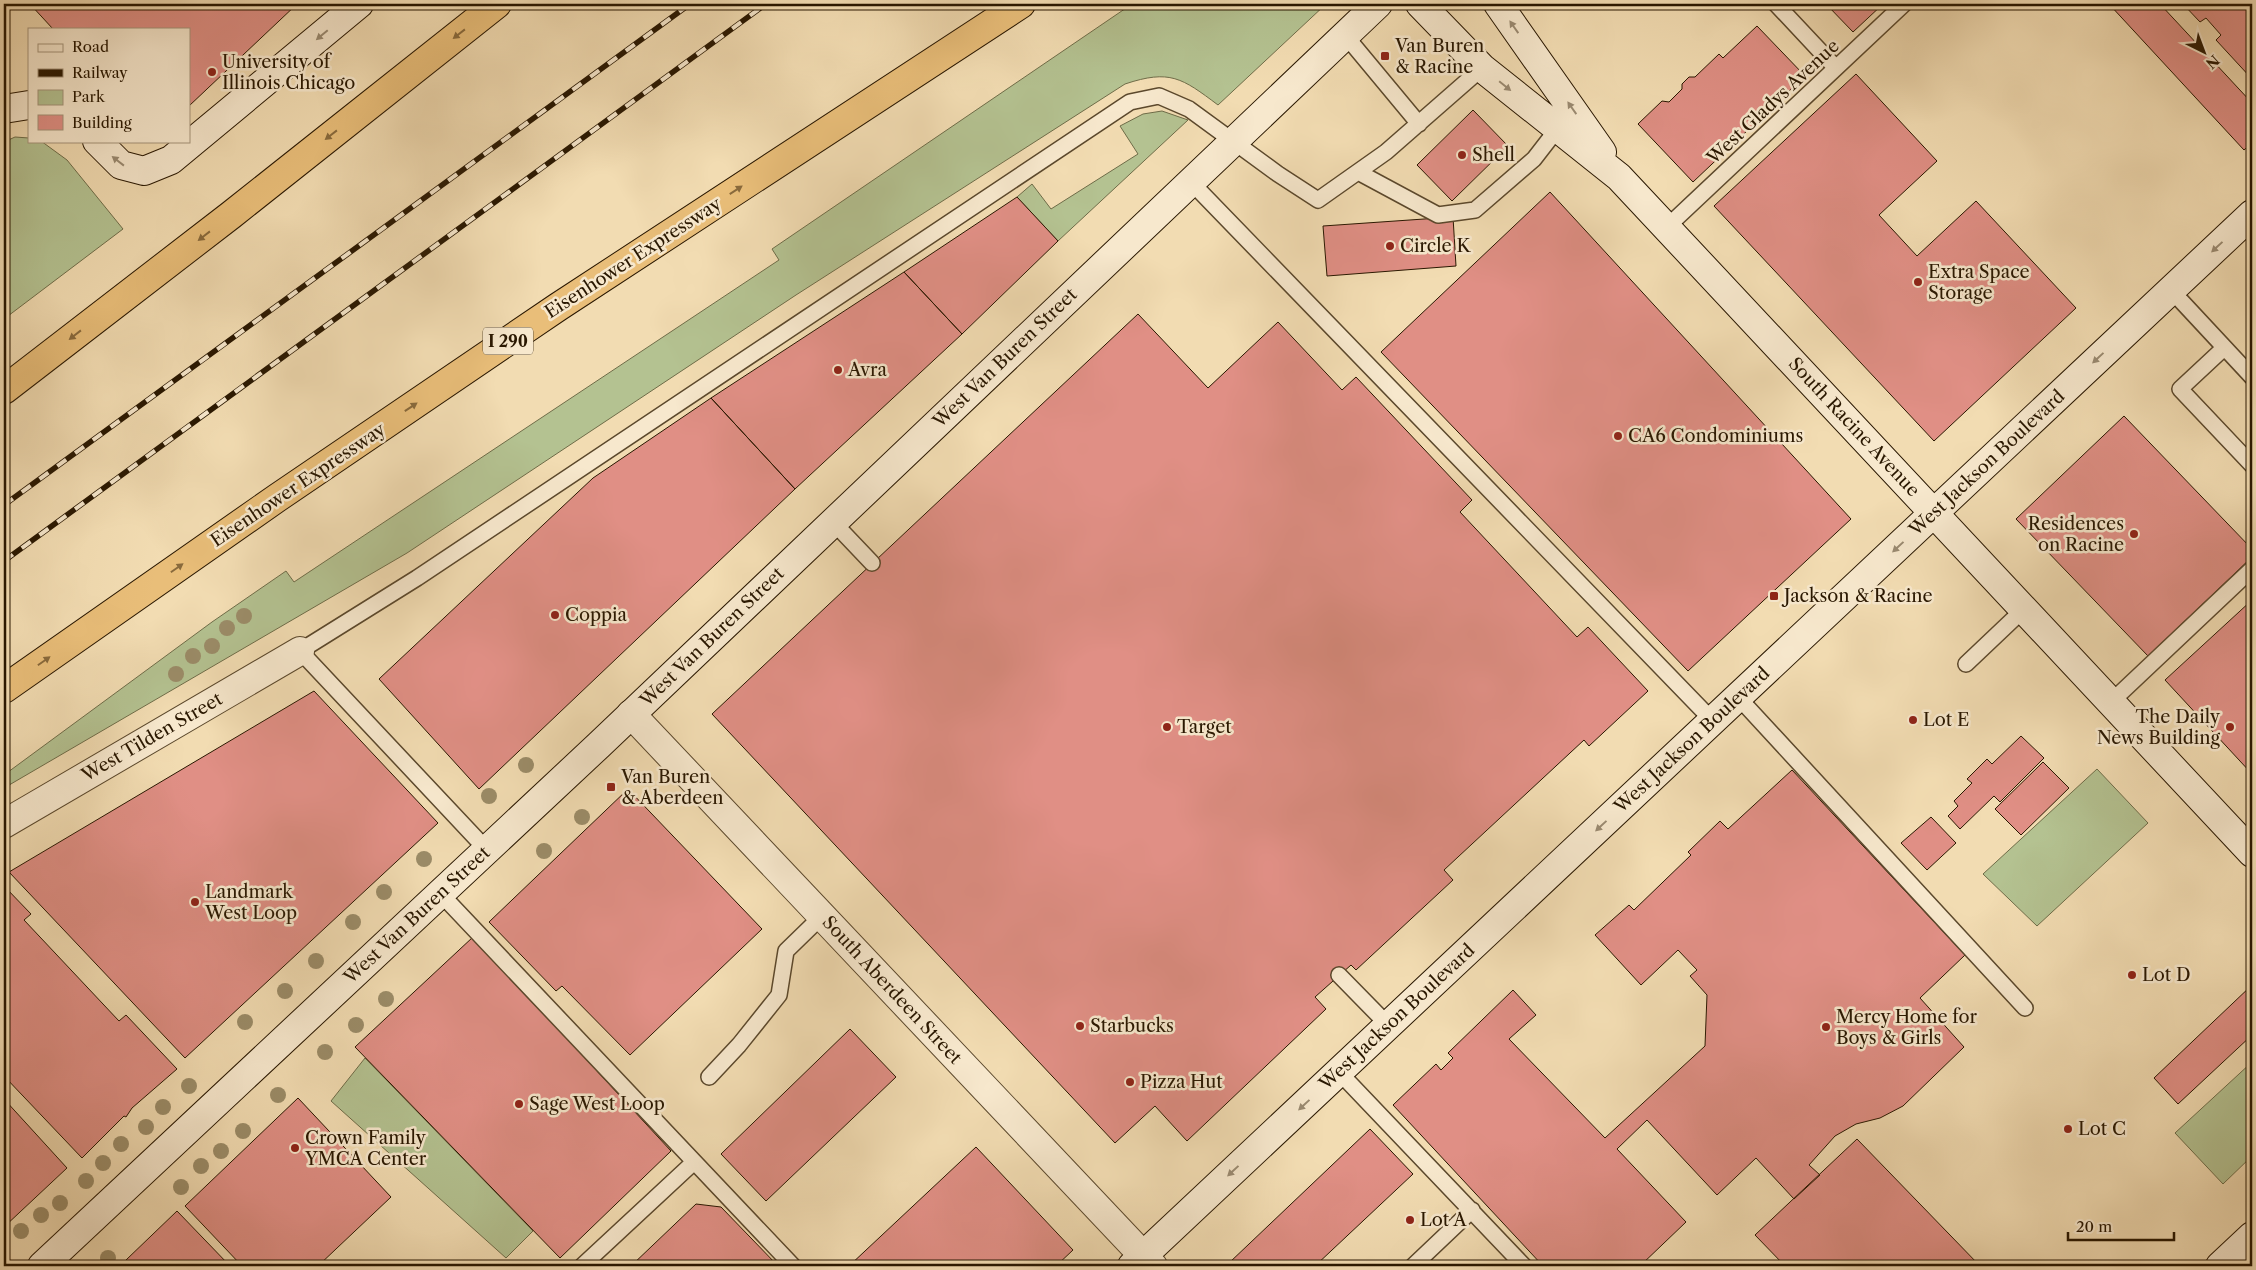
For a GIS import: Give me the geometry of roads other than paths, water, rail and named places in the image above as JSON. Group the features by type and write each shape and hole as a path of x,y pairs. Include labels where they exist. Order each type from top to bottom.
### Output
{"highway":[{"path":"4,390 231,215 497,4"},
{"name":"Eisenhower Expressway","path":"4,690 277,498 558,307 1020,4"}],"street":[{"path":"98,142 121,165 144,171 171,160 359,4"},
{"name":"West Van Buren Street","path":"42,1266 631,714 1378,4"},
{"name":"South Racine Avenue","path":"1420,4 1482,68 1619,177 2252,853"},
{"name":"South Racine Avenue","path":"1498,4 1619,177"},
{"path":"4,109 28,105"},
{"name":"West Jackson Boulevard","path":"1143,1263 1388,1025 2252,214"},
{"name":"West Tilden Street","path":"4,824 300,651"},
{"name":"South Aberdeen Street","path":"631,714 822,916 1143,1263"},
{"path":"2220,1266 2252,1236"}],"lane":[{"path":"1776,4 1836,68"},
{"name":"West Gladys Avenue","path":"1667,227 1904,4"},
{"path":"1345,35 1419,124"},
{"path":"487,850 300,651 425,573 1130,102 1159,96 1189,109 1209,122 1232,142 1318,200 1386,152 1482,68"},
{"path":"1358,172 1438,216 1475,210 1534,159 1558,128"},
{"path":"1191,182 1712,720"},
{"path":"2171,290 2252,377"},
{"path":"2224,348 2180,389 2252,464"},
{"path":"833,522 872,563"},
{"path":"2111,702 2252,569"},
{"path":"1966,664 2024,609"},
{"path":"1738,697 2026,1008"},
{"path":"440,893 793,1266"},
{"path":"709,1077 739,1045 779,995 786,951 822,916"},
{"path":"1340,974 1388,1025"},
{"path":"1339,1072 1472,1210 1522,1266"},
{"path":"582,1266 694,1162"},
{"path":"1412,1266 1472,1210"}],"railway":[{"path":"4,505 690,4"},
{"path":"4,561 766,4"}],"place":[{"name":"Van Buren & Racine","path":"1385,56"},
{"name":"University of Illinois Chicago","path":"212,72"},
{"name":"Shell","path":"1462,155"},
{"name":"Circle K","path":"1390,246"},
{"name":"Extra Space Storage","path":"1918,282"},
{"name":"Avra","path":"838,370"},
{"name":"CA6 Condominiums","path":"1618,436"},
{"name":"Residences on Racine","path":"2134,534"},
{"name":"Jackson & Racine","path":"1774,596"},
{"name":"Coppia","path":"555,615"},
{"name":"Lot E","path":"1913,720"},
{"name":"Target","path":"1167,727"},
{"name":"The Daily News Building","path":"2230,727"},
{"name":"Van Buren & Aberdeen","path":"611,787"},
{"name":"Landmark West Loop","path":"195,902"},
{"name":"Lot D","path":"2132,975"},
{"name":"Starbucks","path":"1080,1026"},
{"name":"Mercy Home for Boys & Girls","path":"1826,1027"},
{"name":"Pizza Hut","path":"1130,1082"},
{"name":"Sage West Loop","path":"519,1104"},
{"name":"Lot C","path":"2068,1129"},
{"name":"Crown Family YMCA Center","path":"295,1148"},
{"name":"Lot A","path":"1410,1220"}]}
